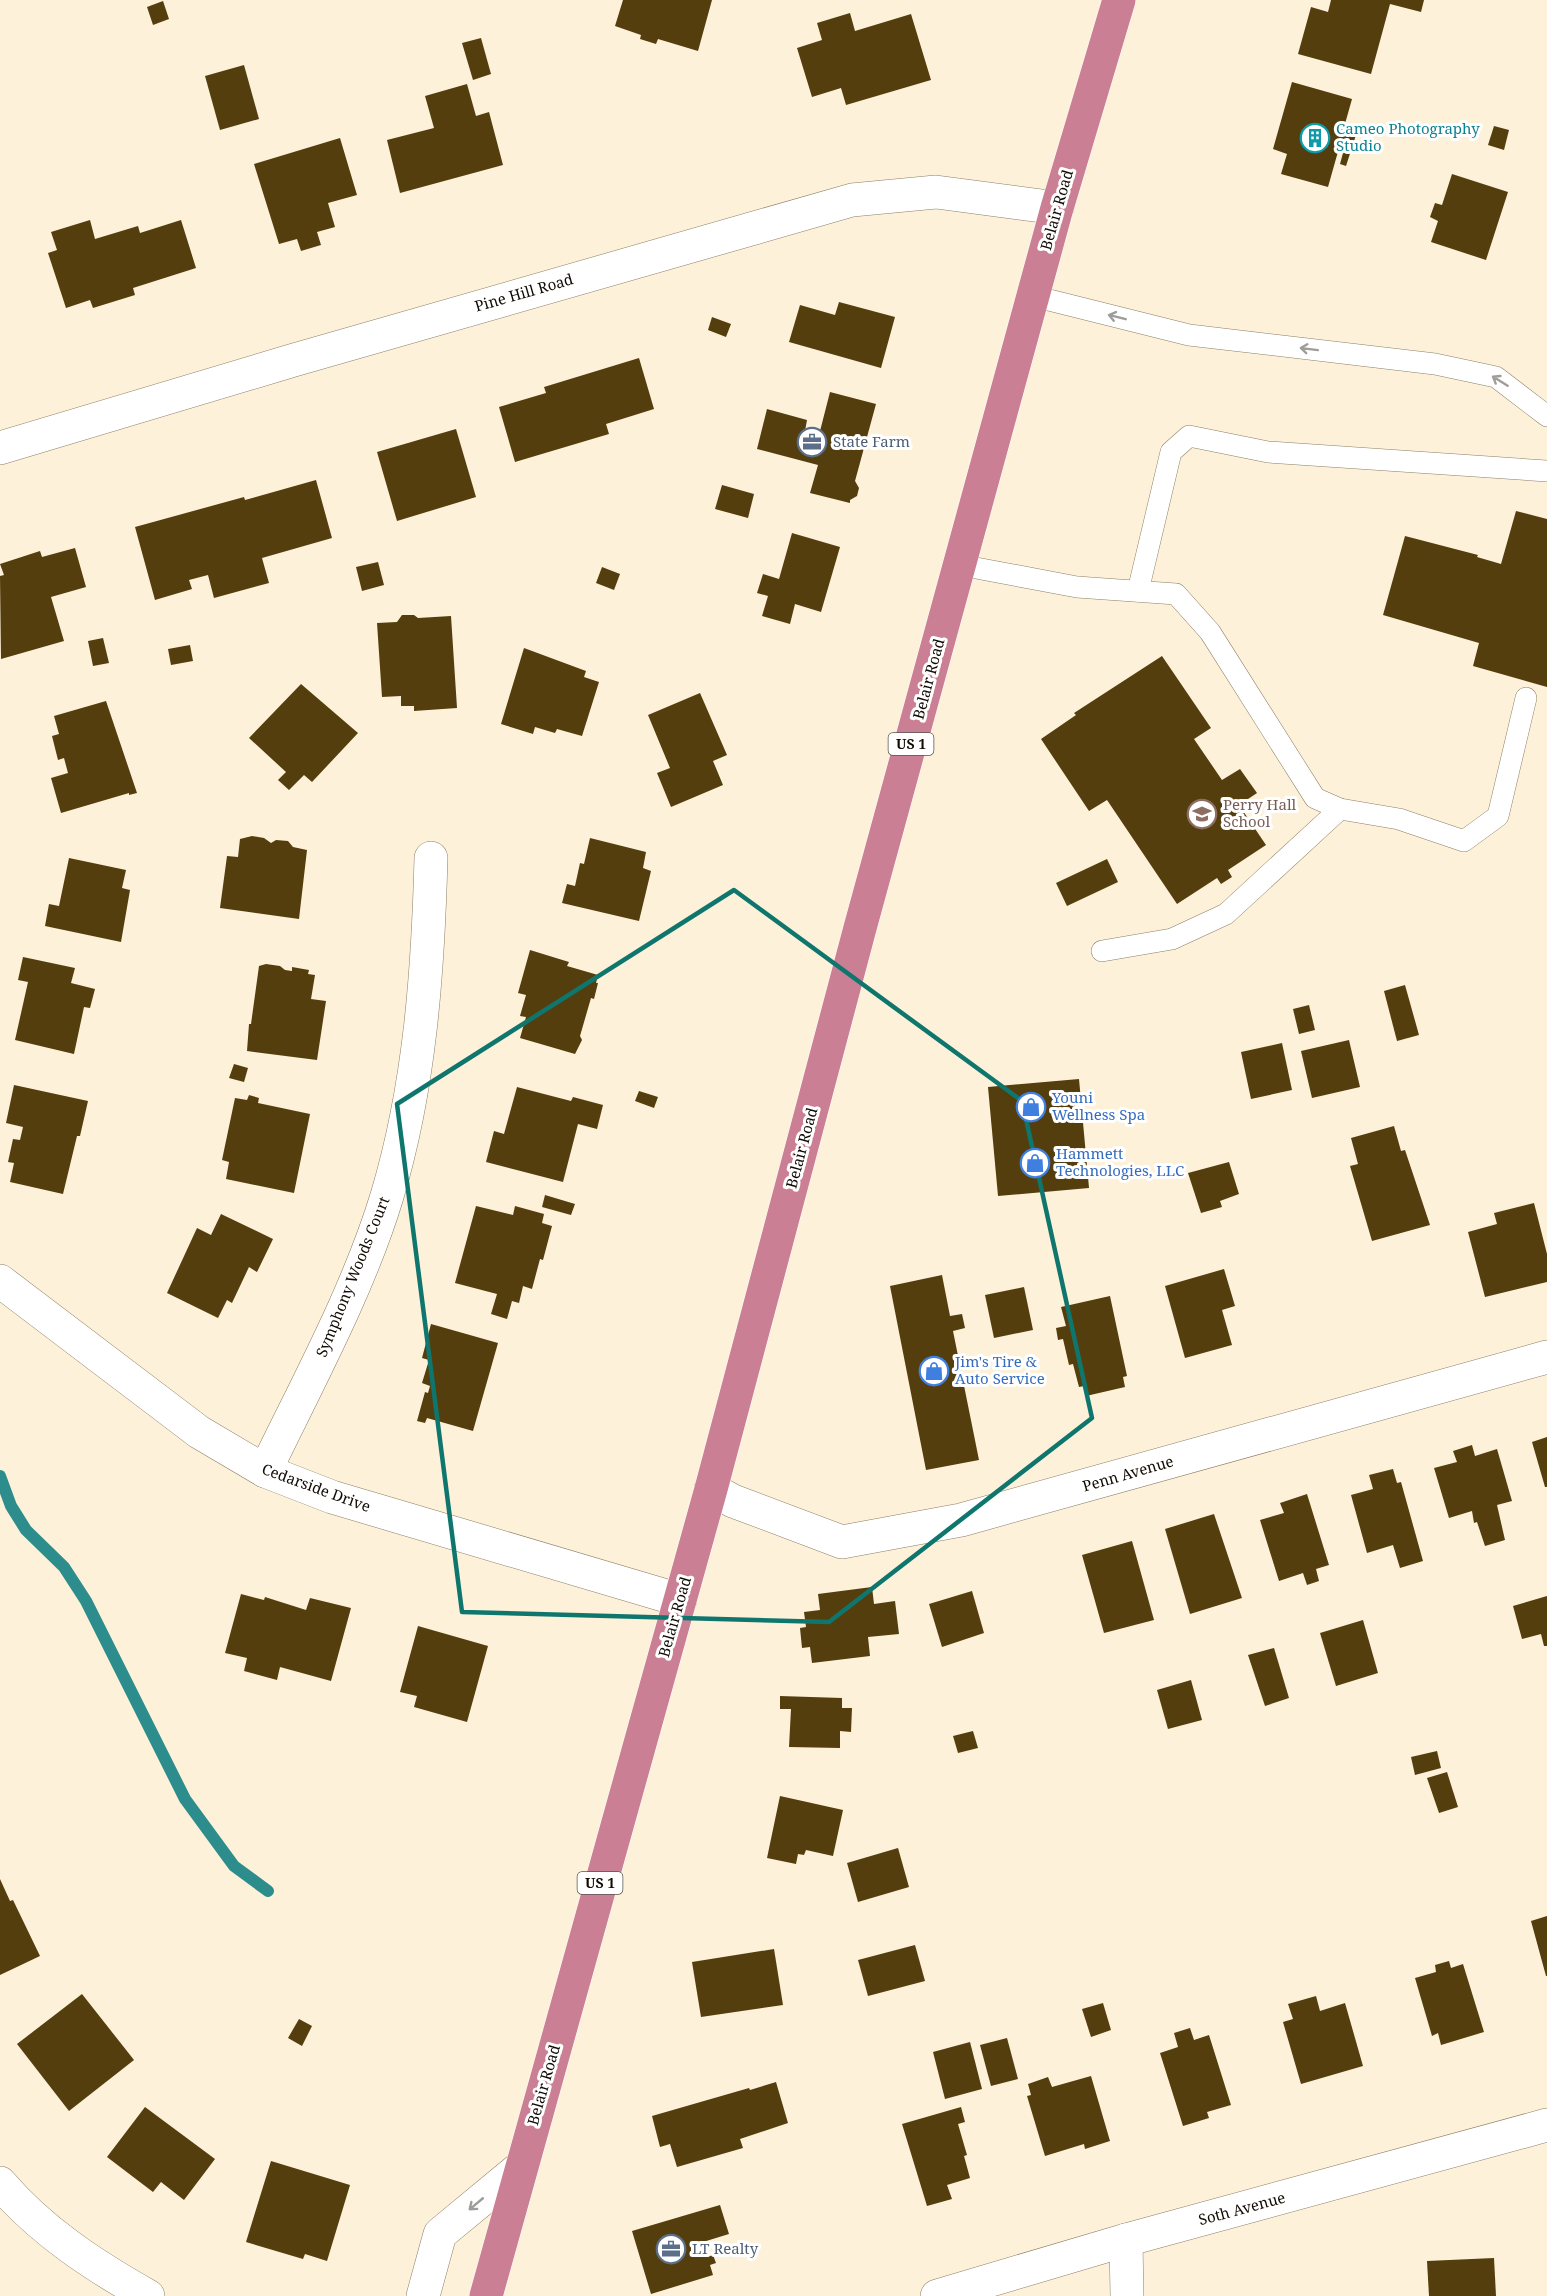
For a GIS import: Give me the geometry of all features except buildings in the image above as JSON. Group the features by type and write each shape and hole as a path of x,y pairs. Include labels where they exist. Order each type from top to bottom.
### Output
{"highway":[{"name":"Belair Road","path":"486,2296 711,1489 863,917 1057,208 1119,0"}],"street":[{"name":"Pine Hill Road","path":"0,448 305,356 852,200 936,192 1057,208"},
{"name":"Symphony Woods Court","path":"265,1471 335,1325 387,1197 405,1125 417,1057 429,946 431,858"},
{"name":"Cedarside Drive","path":"0,1281 199,1432 265,1471 332,1497 680,1600"},
{"name":"Penn Avenue","path":"711,1489 733,1501 842,1542 961,1520 1547,1357"},
{"name":"Soth Avenue","path":"937,2296 1126,2240 1545,2131"},
{"path":"423,2296 440,2234 521,2167"},
{"path":"0,2183 50,2233 98,2268 148,2296"},
{"path":"1126,2240 1127,2296"}],"lane":[{"path":"1033,296 1190,335 1435,364 1496,377 1547,416"},
{"path":"1138,591 1171,452 1189,436 1268,452 1547,471"},
{"path":"960,565 1077,586 1176,594 1210,632 1315,798 1340,809 1399,819 1464,841 1498,816 1526,698"},
{"path":"1102,951 1172,939 1226,914 1340,809"}],"highlighted area":[{"path":"734,890 1022,1101 1092,1418 829,1622 462,1612 397,1104"}],"waterway":[{"path":"0,1476 11,1506 26,1530 64,1567 86,1601 185,1799 234,1866 268,1891"}],"place":[{"name":"Cameo Photography Studio","path":"1315,138"},
{"name":"State Farm","path":"812,442"},
{"name":"Perry Hall School","path":"1202,814"},
{"name":"Youni Wellness Spa","path":"1031,1107"},
{"name":"Hammett Technologies, LLC","path":"1035,1163"},
{"name":"Jim's Tire & Auto Service","path":"934,1371"},
{"name":"LT Realty","path":"671,2249"}]}
